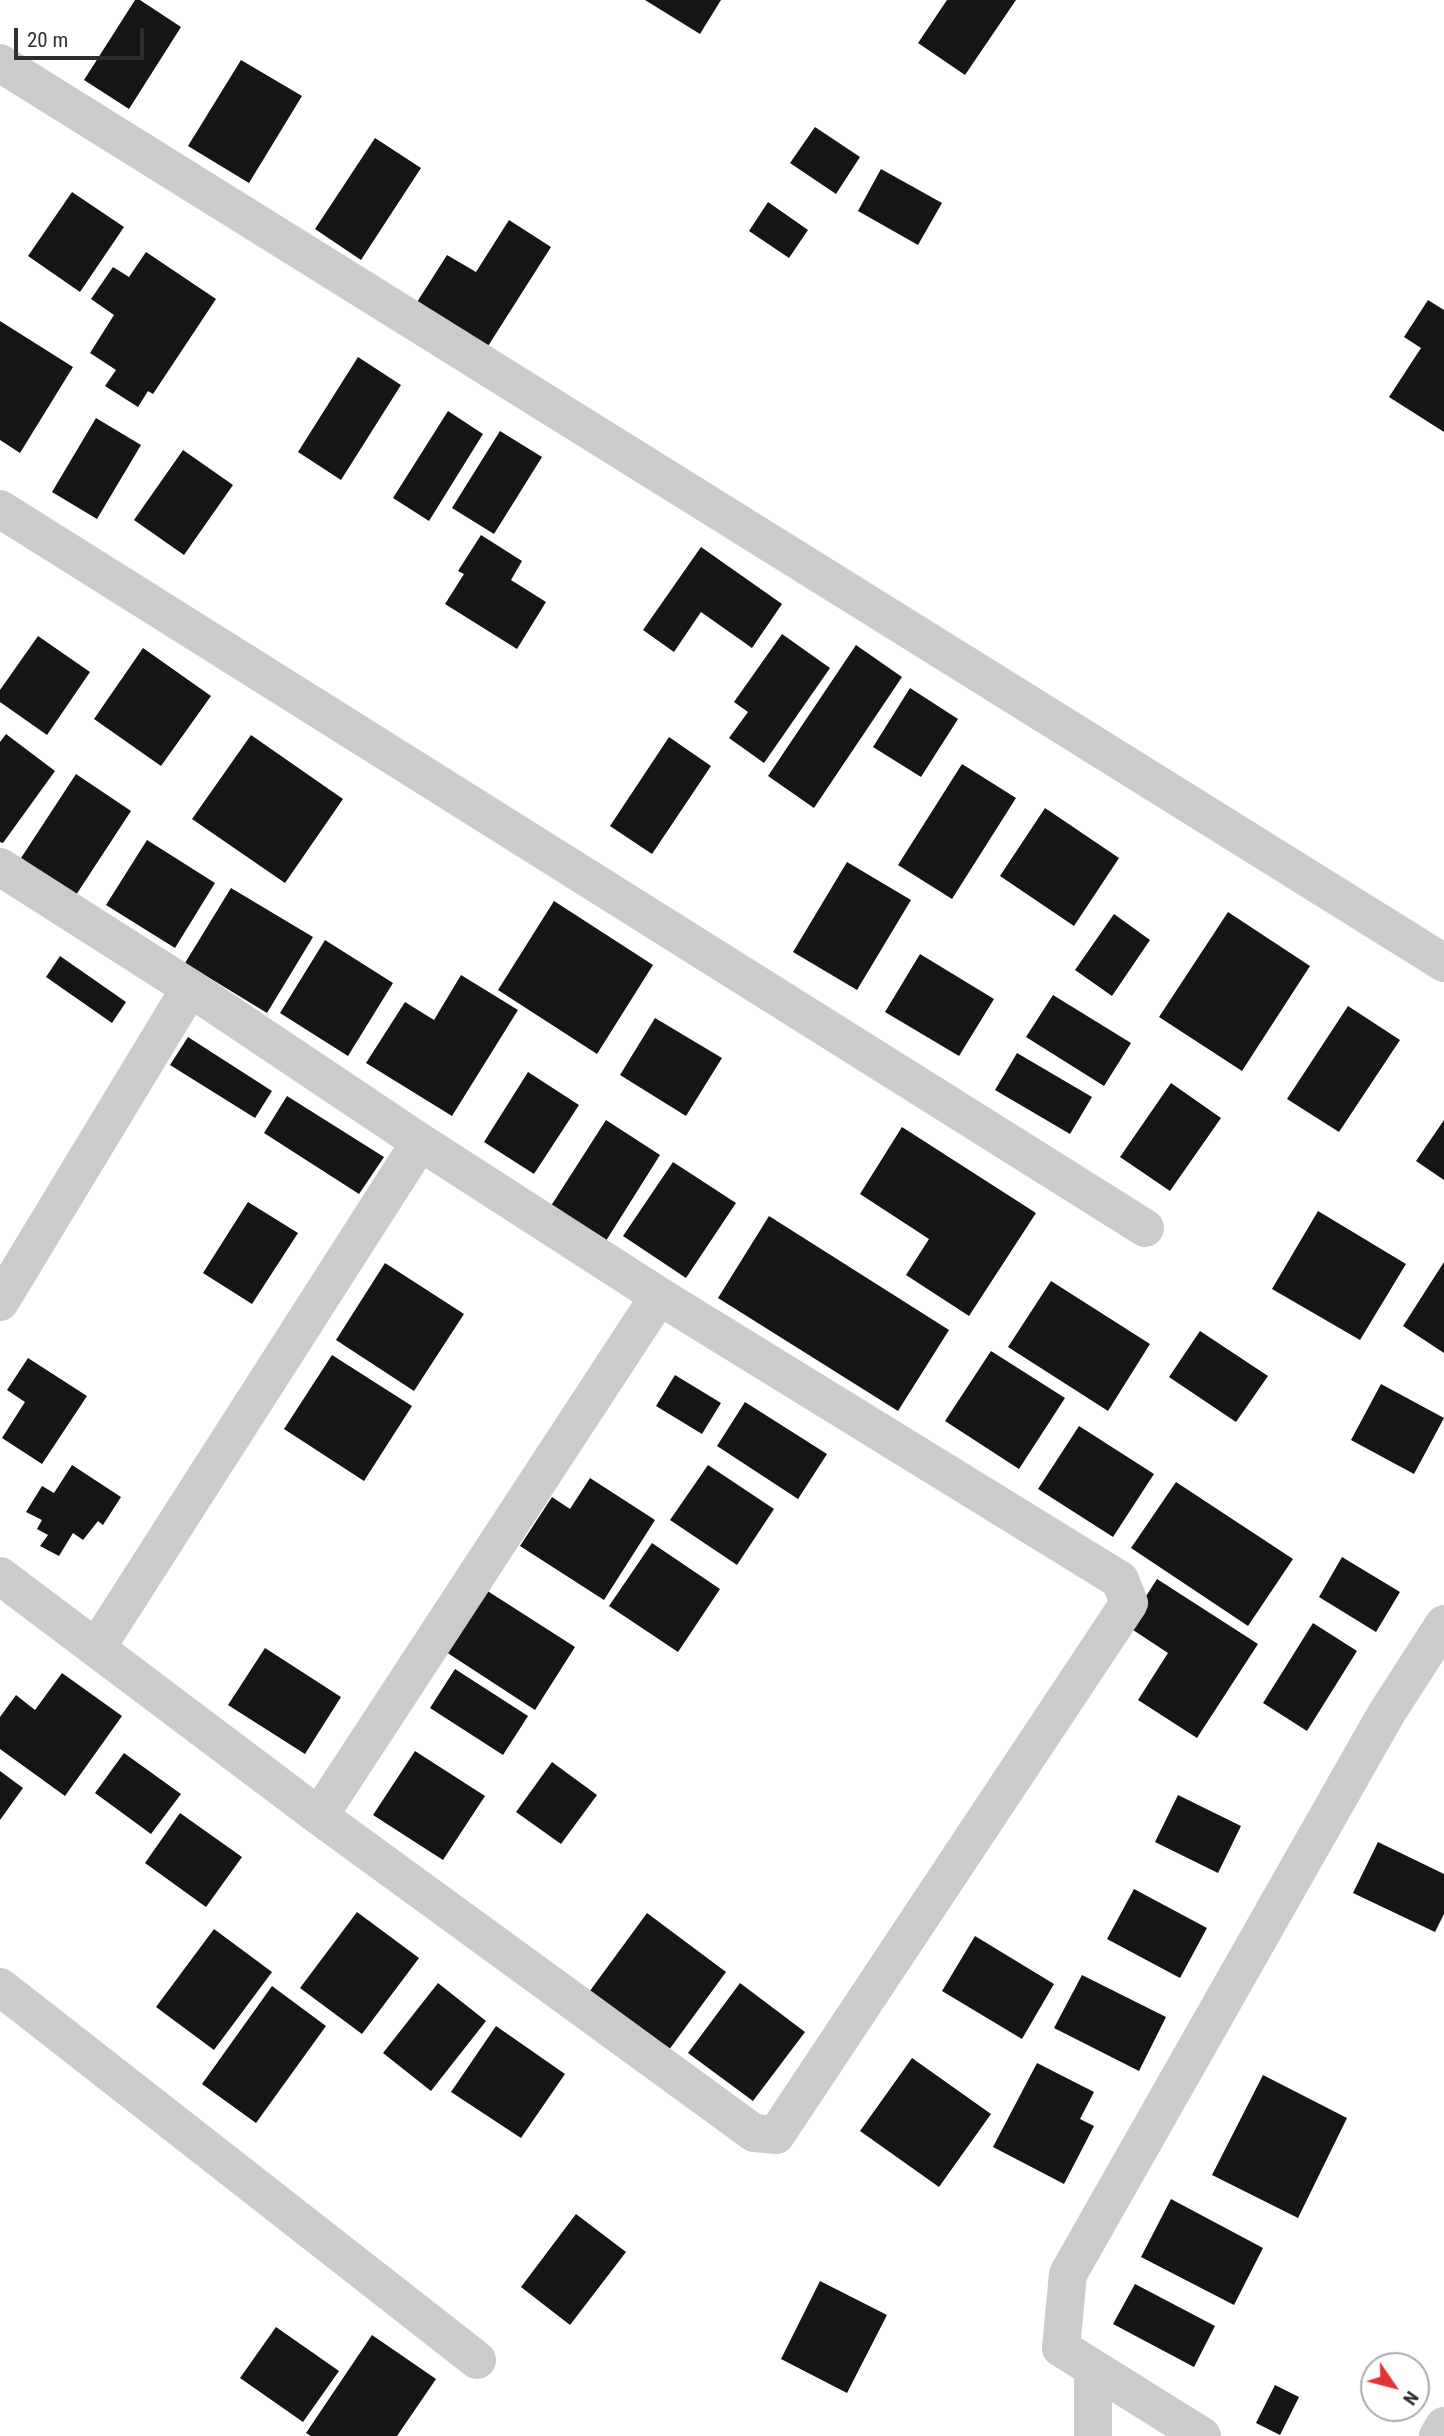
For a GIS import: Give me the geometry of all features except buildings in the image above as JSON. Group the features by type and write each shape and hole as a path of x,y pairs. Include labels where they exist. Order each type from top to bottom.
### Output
{"street":[{"path":"0,63 1444,963"},
{"path":"0,509 1146,1228"},
{"path":"0,867 190,988 659,1296 1120,1580 1129,1603 776,2135 754,2133 319,1816 0,1576"},
{"path":"0,1302 190,988"},
{"path":"97,1647 421,1142"},
{"path":"319,1816 659,1296"},
{"path":"1202,2436 1061,2348 1068,2274 1385,1714 1444,1624"},
{"path":"0,1987 477,2360"},
{"path":"1093,2368 1093,2436"},
{"path":"1438,2436 1444,2426"}]}
